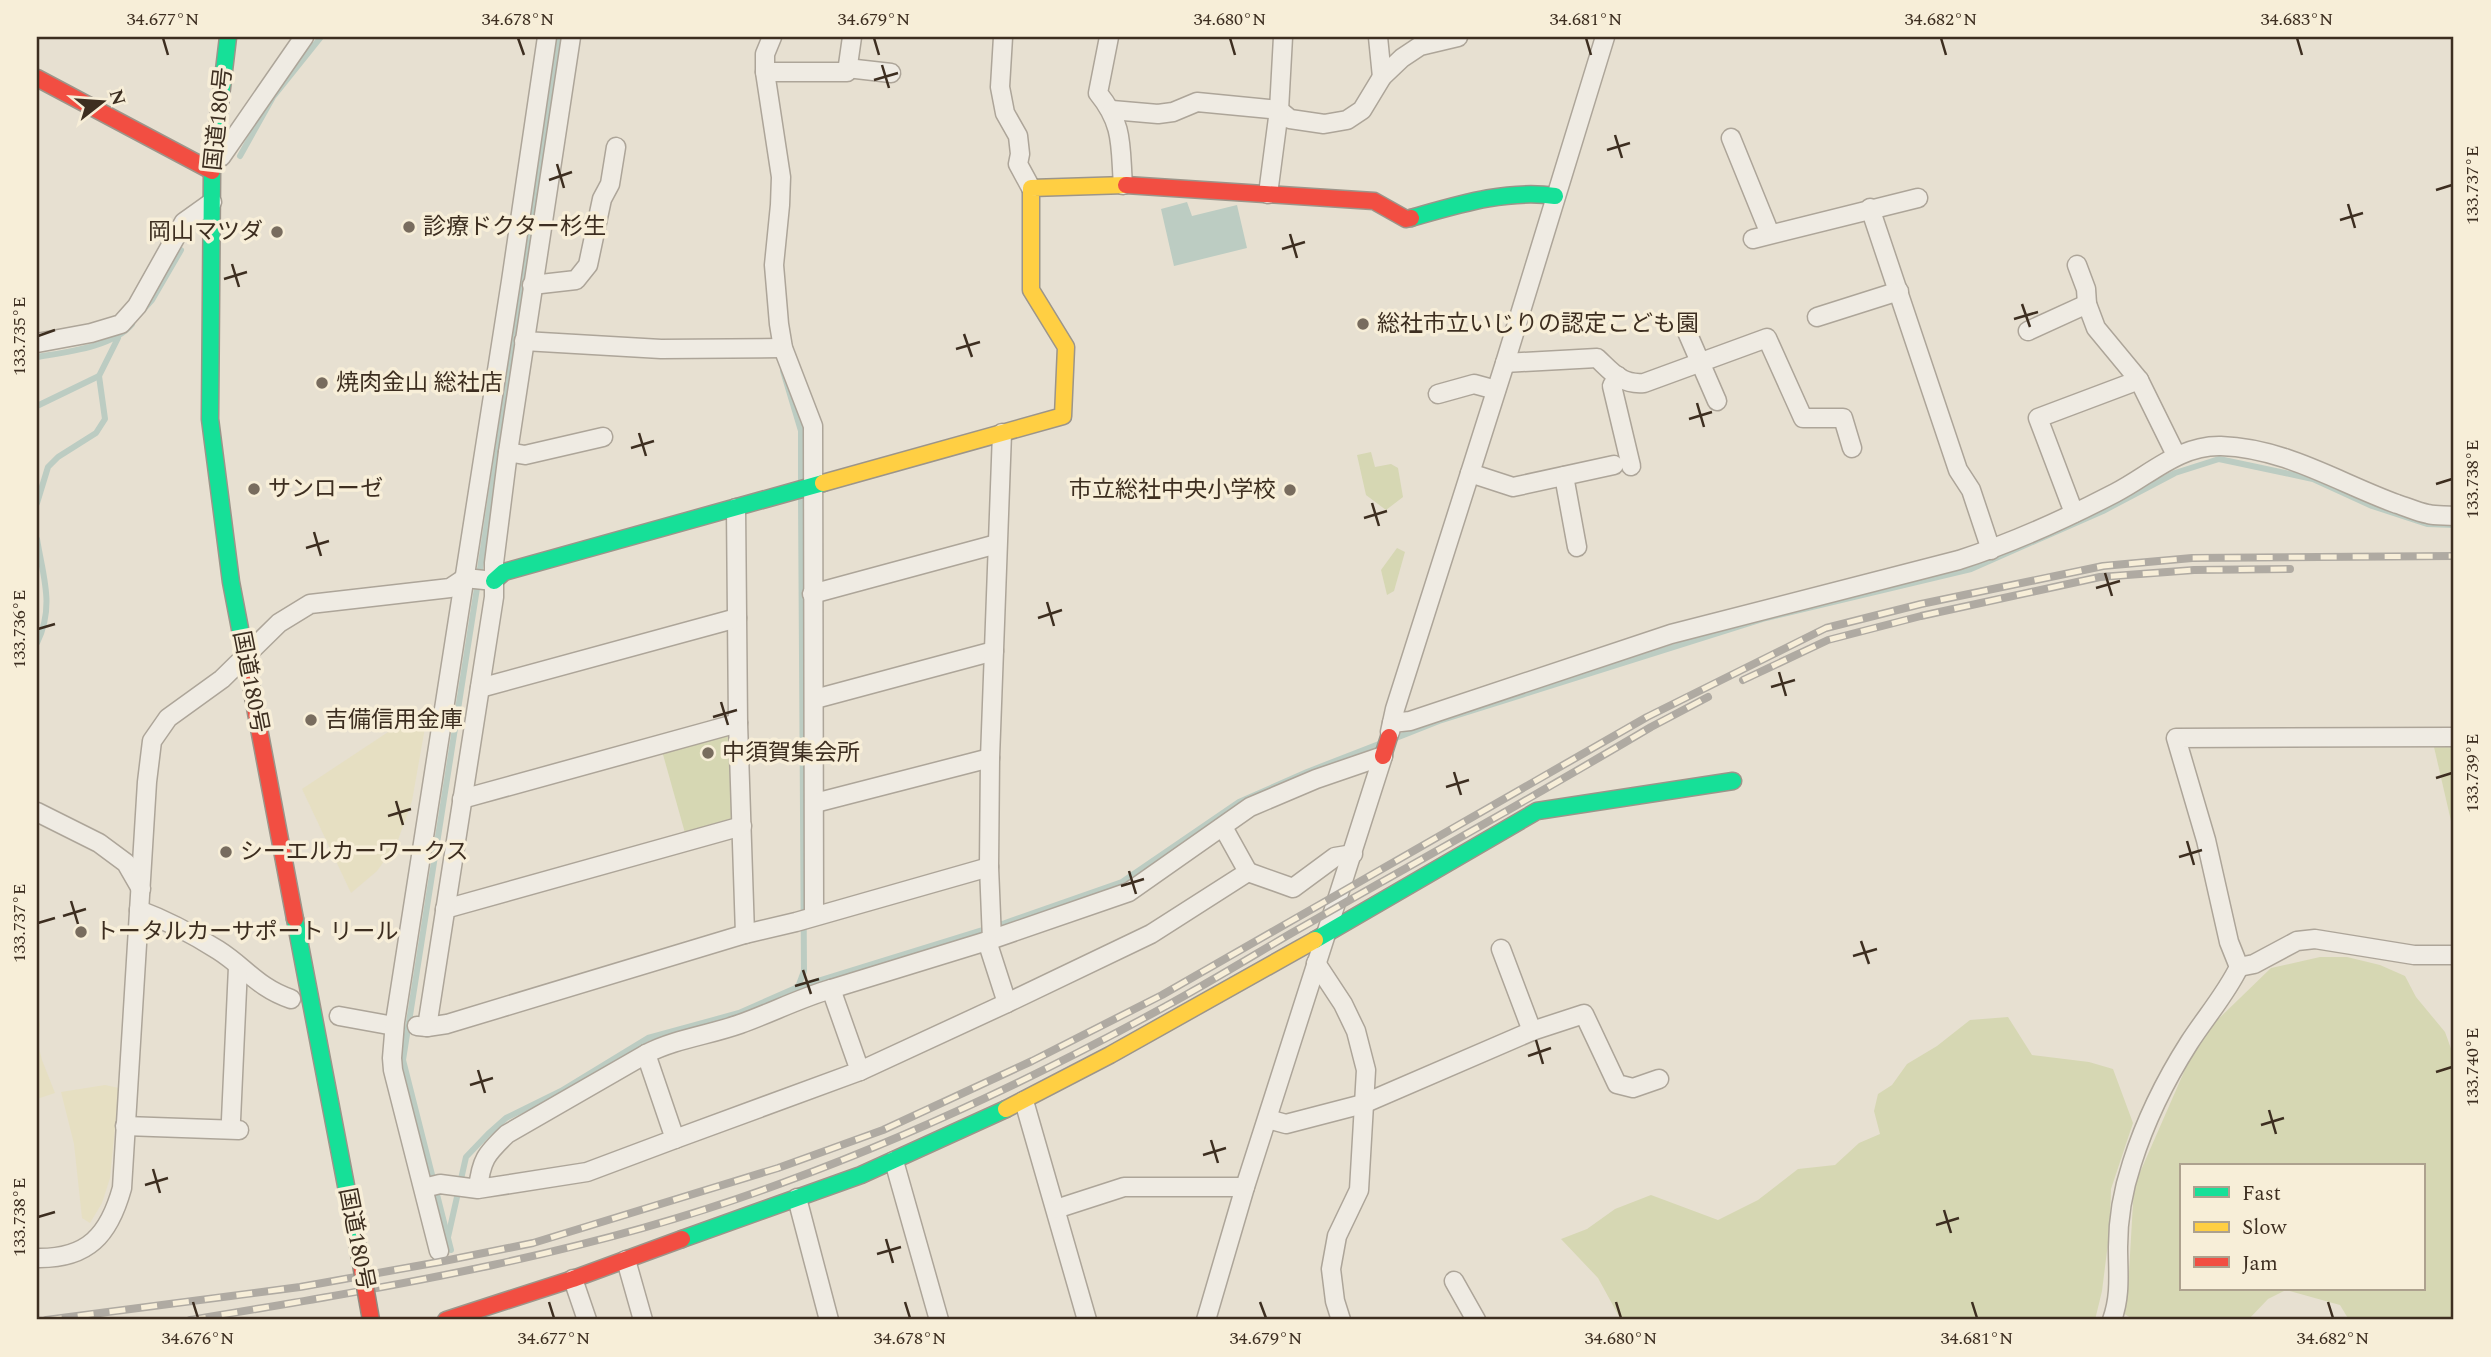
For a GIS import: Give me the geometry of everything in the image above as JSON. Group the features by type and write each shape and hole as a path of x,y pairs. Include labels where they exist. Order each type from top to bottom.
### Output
{"main road":[{"name":"国道180号","path":"228,37 212,171 210,419 231,582 371,1320"},
{"path":"37,78 212,171"},
{"path":"478,579 1063,415 1066,348 1031,290 1031,188 1123,185 1374,201 1406,219 1488,198 1545,193 1555,196"},
{"path":"446,1320 573,1279 797,1198 894,1161 1024,1101 1325,934 1537,811 1733,781"}],"street":[{"path":"212,171 304,37"},
{"path":"439,1251 436,1186 391,1058 394,1026 478,579 547,37"},
{"path":"37,1258 62,1258 74,1254 94,1240 112,1219 122,1188 152,741 168,719 222,679 279,623 310,604 450,588 478,579 494,563 532,285 571,37"},
{"path":"772,37 765,54 765,72 781,177 774,265 783,348 813,426 814,916"},
{"path":"765,72 847,72 852,37"},
{"path":"1003,37 1000,87 1005,113 1017,136 1020,154 1018,164 1031,188"},
{"path":"1109,37 1098,93 1112,110 1119,129 1123,185"},
{"path":"1268,194 1279,110 1283,37"},
{"path":"1378,37 1382,77"},
{"path":"1112,110 1158,114 1173,112 1197,102 1279,110 1290,119 1324,124 1347,120 1362,110 1382,77 1402,58 1420,46 1458,37"},
{"path":"1206,1320 1605,37"},
{"path":"847,68 891,73"},
{"path":"1731,138 1762,236 1918,198"},
{"path":"532,285 576,280 588,265 602,200 610,184 616,147"},
{"path":"37,343 91,333 121,324 138,306 184,222 212,202"},
{"path":"1870,208 1958,470 1971,490 1991,550"},
{"path":"2077,265 2096,328 2138,380 2176,455"},
{"path":"1817,317 1899,291"},
{"path":"2028,331 2087,304"},
{"path":"1688,332 1717,401"},
{"path":"1505,363 1597,358 1632,384 1644,383 1767,338 1803,418 1843,418 1853,448"},
{"path":"524,341 662,349 783,348"},
{"path":"1470,473 1513,487 1623,466 1612,386 1618,376"},
{"path":"2074,513 2038,418 2138,380"},
{"path":"1437,394 1474,384 1496,390"},
{"path":"1002,433 990,758 989,867 990,935 1007,1003"},
{"path":"508,452 525,455 603,437"},
{"path":"473,1189 480,1166 491,1149 507,1133 660,1047 740,1024 770,1002 831,989 990,935 1129,892 1250,807 1316,779 1387,742 1410,721 1671,634 1959,561 1991,550 2119,492 2176,455 2195,449 2221,446 2276,455 2428,515 2454,516"},
{"path":"1564,476 1577,547"},
{"path":"736,508 738,723 745,934"},
{"path":"813,594 997,544"},
{"path":"478,579 494,597 445,909 422,1026 447,1024 745,934 989,867"},
{"path":"480,688 737,618"},
{"path":"815,699 994,651"},
{"path":"462,799 738,723"},
{"path":"2239,967 2229,942 2206,841 2176,738 2454,737"},
{"path":"815,803 990,758"},
{"path":"37,812 99,844 126,863 141,888"},
{"path":"445,909 742,826"},
{"path":"1223,827 1248,872 1293,888 1335,857 1353,854"},
{"path":"436,1186 473,1189 587,1172 860,1071 1151,934 1248,872"},
{"path":"139,910 220,951 272,992 291,999"},
{"path":"2112,1320 2120,1278 2120,1209 2132,1162 2175,1068 2239,967 2253,964 2297,941 2315,939 2414,955 2454,955"},
{"path":"1501,949 1532,1031"},
{"path":"1316,963 1343,1004 1356,1031 1366,1070 1359,1190 1337,1236 1331,1269 1335,1301 1341,1320"},
{"path":"125,1126 235,1125 237,967"},
{"path":"831,989 860,1071"},
{"path":"1268,1119 1286,1124 1363,1104 1532,1031 1584,1014 1617,1084 1633,1088 1659,1079"},
{"path":"339,1016 394,1026"},
{"path":"646,1054 675,1139"},
{"path":"1024,1101 1087,1320"},
{"path":"894,1161 939,1320"},
{"path":"1056,1209 1124,1188 1245,1188"},
{"path":"797,1198 829,1320"},
{"path":"626,1260 643,1320"},
{"path":"573,1279 587,1320"},
{"path":"1454,1281 1476,1320"}],"shaded area":[{"path":"1187,202 1192,216 1237,205 1247,248 1174,266 1161,209"},
{"path":"429,705 412,801 397,843 377,871 351,893 302,789"},
{"path":"37,1005 40,1025 38,1045 55,1093 37,1099"},
{"path":"105,1085 119,1088 110,1178 102,1203 90,1223 82,1218 74,1144 61,1092"}],"green space":[{"path":"1371,452 1375,467 1391,464 1398,468 1403,497 1386,510 1366,495 1357,455"},
{"path":"1397,548 1405,552 1394,591 1387,595 1381,570"},
{"path":"733,729 736,820 685,833 662,751"},
{"path":"2454,746 2454,834 2434,747"},
{"path":"2320,957 2347,957 2380,965 2405,976 2416,997 2445,1032 2454,1057 2454,1320 2349,1320 2340,1305 2286,1290 2268,1299 2248,1320 2134,1320 2123,1313 2129,1272 2134,1186 2187,1065 2208,1029 2271,968"},
{"path":"2008,1017 2032,1055 2089,1062 2113,1069 2133,1123 2111,1189 2110,1227 2102,1291 2095,1320 1621,1320 1598,1278 1561,1239 1587,1229 1615,1209 1651,1195 1718,1220 1758,1200 1798,1169 1835,1165 1859,1143 1880,1134 1874,1111 1878,1094 1892,1085 1907,1064 1937,1046 1970,1020"}],"waterway":[{"path":"240,156 273,97 321,37"},
{"path":"451,1250 403,1060 560,37"},
{"path":"143,310 152,300 181,250"},
{"path":"37,357 101,343 124,332 132,324"},
{"path":"37,406 99,376 118,338"},
{"path":"783,371 801,431 801,483"},
{"path":"37,503 48,467 58,457 96,433 105,419 99,376"},
{"path":"1396,738 1439,721 1766,618 1971,569 2103,511 2175,473 2219,459 2313,479 2372,506 2427,524 2454,525"},
{"path":"798,987 804,971 801,497"},
{"path":"37,539 46,591 45,616 37,643"},
{"path":"448,1237 466,1157 488,1134 506,1118 561,1091 648,1038 739,1013 798,987 1005,923 1122,882 1239,802 1379,744"}],"railway":[{"path":"46,1320 300,1287 533,1243 778,1168 883,1130 1032,1061 1162,995 1647,717 1826,628 1921,604 2103,566 2192,558 2454,556"},
{"path":"1743,680 1828,640 1921,616 2100,577 2194,570 2290,569"},
{"path":"190,1320 415,1281 563,1249 710,1208 880,1145 1025,1079 1166,1006 1651,727 1708,697"}],"traffic: fast":[{"path":"228,37 212,171 210,419 231,582 250,681"},
{"path":"1411,218 1500,196 1555,196"},
{"path":"494,581 504,572 823,483"},
{"path":"1315,940 1537,811 1733,781"},
{"path":"295,919 361,1264"},
{"path":"682,1239 861,1175 1006,1109"}],"traffic: slow":[{"path":"823,483 1063,416 1066,347 1031,290 1031,188 1126,185"},
{"path":"1006,1109 1110,1055 1315,940"}],"traffic: jam":[{"path":"37,78 212,171"},
{"path":"1126,185 1374,201 1406,219 1411,218"},
{"path":"250,681 295,919"},
{"path":"1383,756 1389,737"},
{"path":"446,1320 573,1279 682,1239"},
{"path":"361,1264 371,1320"}],"place":[{"name":"診療ドクター杉生","path":"409,227"},
{"name":"岡山マツダ","path":"277,232"},
{"name":"総社市立いじりの認定こども園","path":"1363,324"},
{"name":"焼肉金山 総社店","path":"322,383"},
{"name":"サンローゼ","path":"254,489"},
{"name":"市立総社中央小学校","path":"1290,490"},
{"name":"吉備信用金庫","path":"311,720"},
{"name":"中須賀集会所","path":"708,753"},
{"name":"シーエルカーワークス","path":"226,852"},
{"name":"トータルカーサポート リール","path":"81,932"}]}
